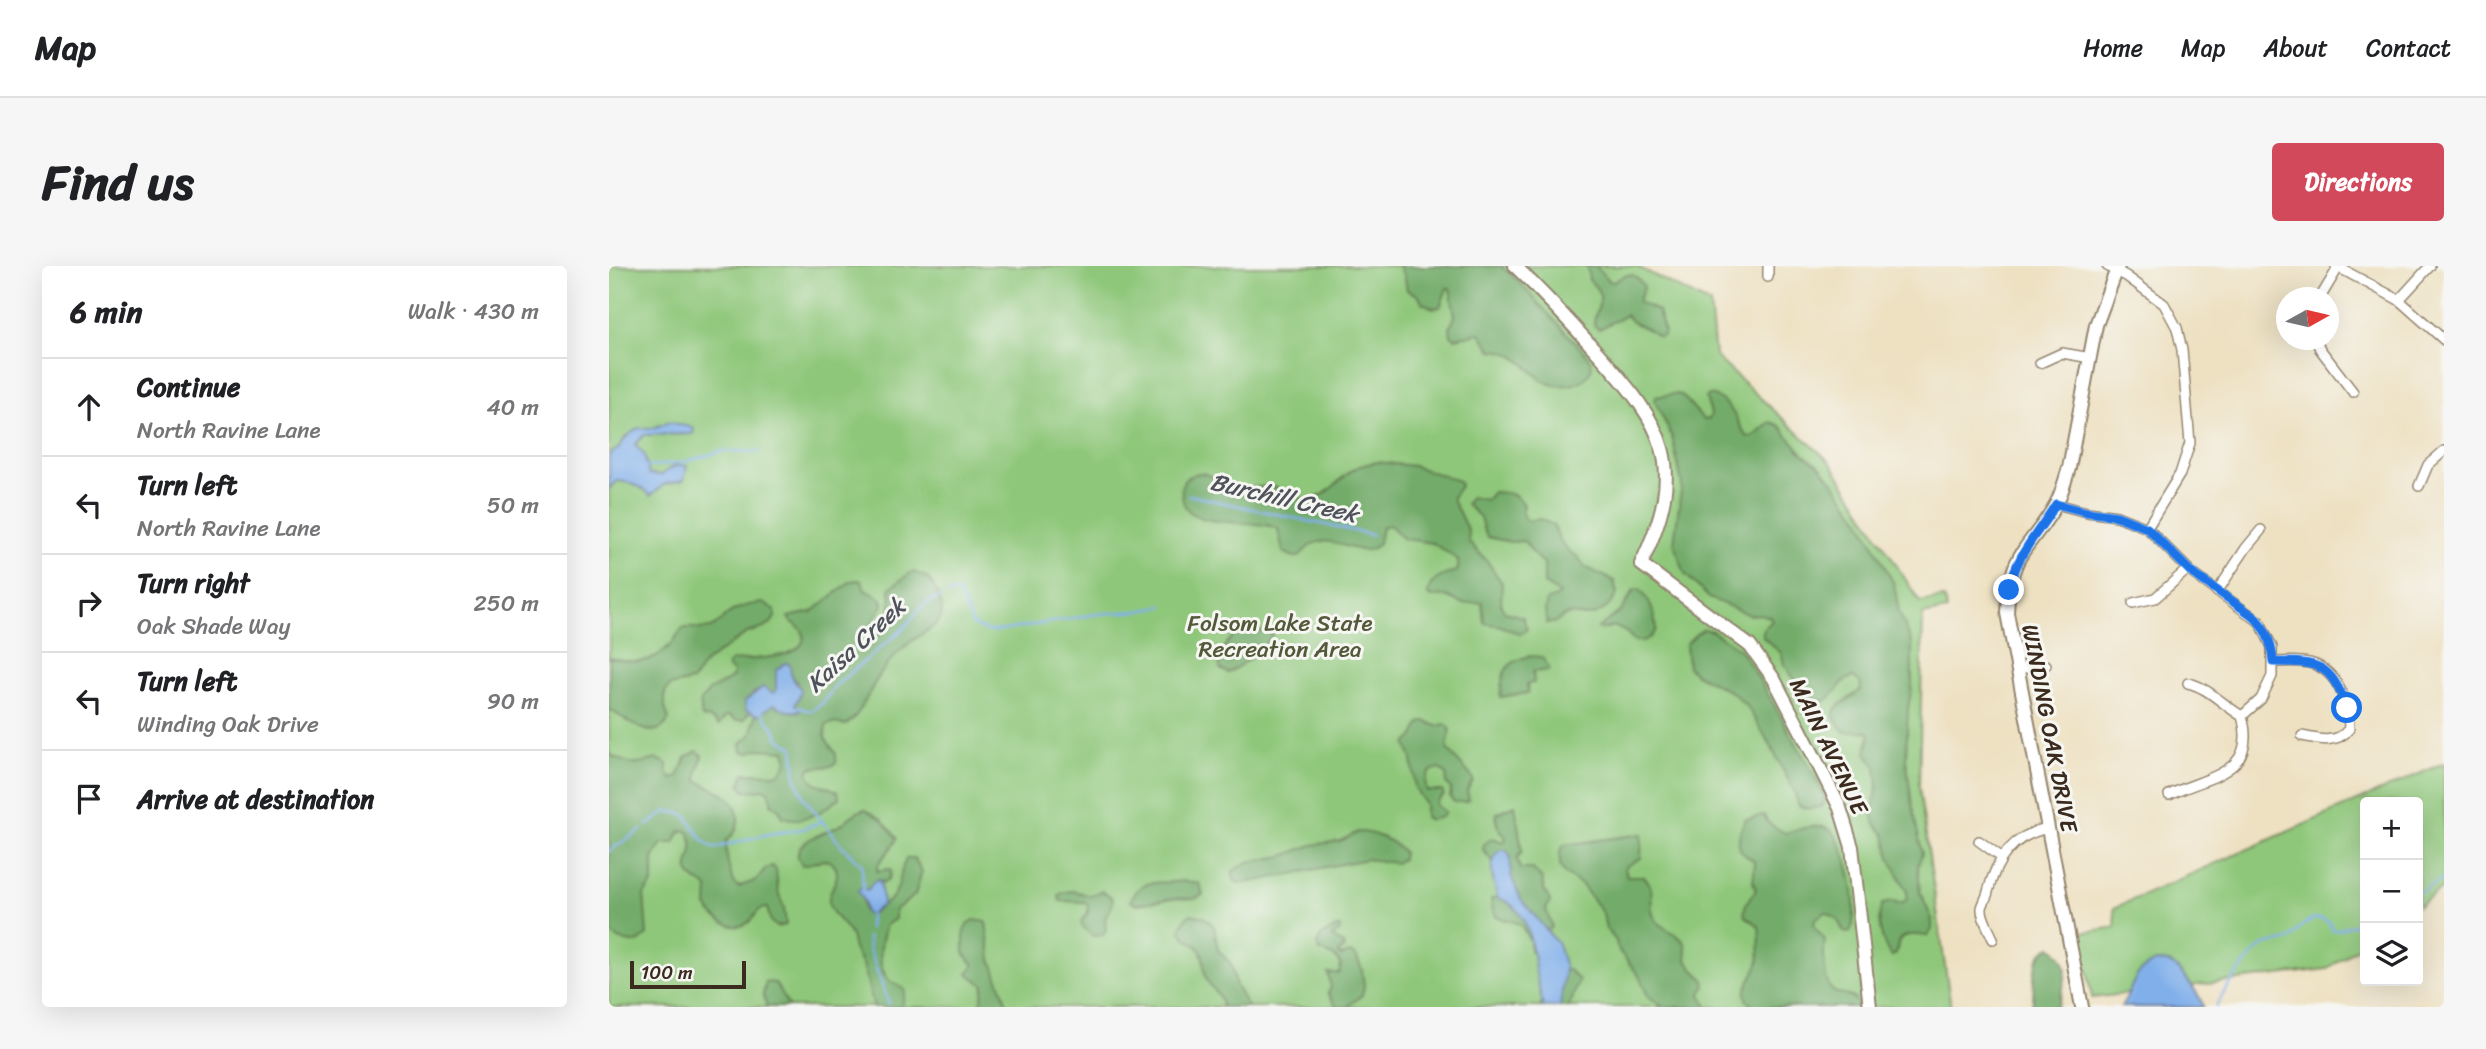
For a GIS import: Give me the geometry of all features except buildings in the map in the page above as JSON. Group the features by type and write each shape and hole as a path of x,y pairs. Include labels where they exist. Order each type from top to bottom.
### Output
{"street":[{"name":"MAIN AVENUE","path":"1515,266 1631,390 1650,416 1665,456 1665,495 1660,520 1641,564 1750,646 1774,679 1840,808 1851,847 1870,1007"},
{"path":"1768,266 1769,277"},
{"path":"2399,300 2430,266"},
{"path":"2326,287 2337,267 2399,300 2444,340"},
{"path":"2114,268 2164,304 2177,328 2182,350 2190,443 2180,474 2147,528"},
{"name":"WINDING OAK DRIVE","path":"2082,1007 2007,613 2011,579 2022,552 2056,504 2069,468 2096,325 2114,268"},
{"path":"2321,350 2353,392"},
{"path":"2040,363 2062,354 2091,358"},
{"path":"2419,485 2428,465 2444,451"},
{"path":"2056,504 2117,516 2147,528 2188,569 2217,593 2260,622 2268,636 2273,662 2272,676 2264,694 2242,716"},
{"path":"2217,593 2261,530"},
{"path":"2133,603 2155,598 2188,569"},
{"path":"2273,662 2313,664 2327,672 2339,685 2347,708 2349,729 2332,739 2320,740 2302,736"},
{"path":"2017,669 2046,665"},
{"path":"2169,795 2236,764 2245,751 2246,730 2242,716 2226,708 2196,685 2188,683"},
{"path":"1993,939 1982,908 2001,857 2022,837 2048,828"},
{"path":"1979,841 2001,857"}],"green space":[{"name":"Folsom Lake State Recreation Area","path":"609,266 1636,266 1710,304 1715,356 1831,463 1920,602 1944,598 1947,610 1923,615 1919,787 1951,1007 609,1007"},
{"path":"1399,266 1500,266 1515,278 1587,355 1592,365 1590,372 1573,384 1550,384 1506,352 1492,350 1480,333 1455,338 1451,335 1450,328 1455,316 1450,288 1447,288 1440,307 1433,308 1423,303 1418,295 1407,290"},
{"path":"1587,266 1596,266 1609,281 1614,282 1627,275 1637,278 1644,287 1638,302 1658,311 1663,336 1658,337 1632,322 1626,315 1599,329 1594,325 1600,298 1596,287 1589,280"},
{"path":"1682,395 1704,420 1709,419 1711,414 1706,398 1709,395 1716,397 1732,411 1746,436 1754,436 1771,422 1780,426 1803,454 1820,466 1860,519 1894,584 1899,612 1912,644 1912,687 1908,708 1906,759 1922,853 1918,866 1920,892 1932,919 1932,929 1928,936 1903,937 1899,940 1896,954 1892,956 1882,939 1880,910 1882,904 1900,904 1906,901 1907,892 1890,858 1885,835 1875,824 1872,813 1878,784 1876,767 1866,753 1870,733 1845,732 1834,717 1837,707 1861,689 1860,682 1853,677 1848,679 1823,702 1811,696 1795,680 1784,664 1781,653 1763,637 1763,629 1772,621 1770,617 1750,615 1709,598 1685,574 1674,543 1682,483 1672,437 1655,401 1656,397"},
{"path":"1377,462 1414,466 1459,481 1460,486 1453,496 1453,501 1468,531 1469,542 1487,561 1502,583 1501,606 1505,612 1523,617 1527,629 1520,634 1484,623 1482,602 1463,604 1446,596 1428,595 1434,581 1458,570 1458,560 1433,543 1404,539 1390,525 1382,527 1379,543 1372,549 1356,549 1320,542 1309,546 1299,557 1294,557 1283,552 1278,529 1266,525 1221,522 1194,515 1185,506 1182,494 1186,479 1201,473 1235,488 1265,486 1281,489 1299,498 1315,498 1356,468"},
{"path":"1493,492 1511,494 1518,498 1524,505 1522,513 1526,521 1540,519 1553,525 1568,551 1578,557 1585,567 1614,581 1617,594 1612,602 1595,615 1569,614 1553,623 1547,623 1547,600 1560,594 1544,584 1544,563 1524,541 1510,542 1488,537 1480,517 1466,504 1471,497 1486,500"},
{"path":"912,572 924,576 932,583 941,602 941,618 894,657 851,721 845,725 826,725 825,738 836,754 836,763 810,768 808,773 813,781 838,792 839,798 827,808 806,818 783,817 779,809 771,804 771,796 767,790 744,791 740,784 744,773 778,774 786,764 785,751 758,749 748,753 742,751 741,743 751,735 756,715 774,704 787,711 799,712 795,704 797,682 787,663 776,670 776,691 756,691 745,701 749,712 744,720 726,716 719,725 712,719 702,717 700,702 710,690 733,676 728,664 733,661 777,656 797,648 803,642 803,633 788,617 812,612 851,581 862,581 865,590 883,602 870,629 873,637 880,634 885,630 890,617 890,588"},
{"path":"1639,589 1649,602 1654,619 1656,630 1650,638 1635,641 1614,626 1601,630 1598,628 1621,611 1634,590"},
{"path":"763,603 775,610 771,623 747,633 717,654 705,663 692,681 670,686 665,692 665,708 669,719 663,727 648,731 631,724 609,709 609,657 628,661 651,659 666,650 683,629 710,628 735,610"},
{"path":"1704,629 1712,631 1740,650 1752,667 1812,771 1824,795 1825,802 1822,806 1810,809 1799,806 1768,741 1748,708 1733,693 1694,673 1688,667 1686,644"},
{"path":"1265,631 1273,634 1258,653 1228,673 1220,669 1222,653 1232,638 1242,632"},
{"path":"1529,656 1542,657 1550,670 1533,672 1534,683 1527,684 1528,693 1500,697 1503,675 1509,665"},
{"path":"1425,721 1437,726 1445,724 1450,728 1447,749 1473,781 1467,790 1469,800 1454,802 1450,797 1451,789 1446,783 1447,776 1438,769 1431,771 1426,780 1427,791 1442,791 1444,795 1436,805 1445,812 1442,817 1430,820 1425,817 1425,804 1415,788 1412,759 1406,744 1414,736 1420,723"},
{"path":"697,751 702,755 697,780 728,797 736,809 737,828 726,842 732,878 738,887 755,881 765,869 772,866 776,869 786,925 777,927 771,922 767,908 761,909 744,925 738,926 725,924 715,916 707,906 708,888 691,877 688,870 692,845 688,832 683,830 674,843 662,843 653,858 653,883 644,895 647,935 637,943 621,940 611,934 609,922 609,752 612,756 634,764 662,761 667,764 667,772 672,779 678,777 686,757"},
{"path":"2444,763 2444,887 2423,902 2423,797 2367,797"},
{"path":"2360,800 2360,946 2327,969 2092,998 2080,933 2116,927 2114,908"},
{"path":"1515,805 1522,851 1517,859 1520,869 1533,869 1542,879 1550,901 1546,909 1552,927 1546,932 1537,956 1530,951 1530,941 1521,925 1496,916 1491,899 1501,896 1503,859 1492,861 1483,850 1484,844 1493,838 1503,842 1506,840 1497,823 1497,813"},
{"path":"865,809 881,819 897,838 877,867 877,871 891,871 889,879 882,883 880,880 873,882 862,898 864,911 873,913 892,898 907,858 914,858 922,871 915,895 895,910 895,919 886,925 881,946 881,962 885,975 905,990 902,1007 874,1007 862,963 854,949 851,936 829,904 837,873 833,864 822,860 802,865 798,857 803,844"},
{"path":"1764,815 1768,823 1785,833 1811,826 1827,828 1835,834 1841,846 1851,878 1853,925 1849,933 1844,932 1837,919 1826,912 1815,919 1814,926 1825,940 1825,967 1829,987 1834,992 1854,998 1859,1007 1755,1007 1746,998 1747,987 1758,964 1760,934 1759,926 1745,916 1744,912 1747,902 1756,890 1753,883 1755,863 1742,852 1739,838 1745,820"},
{"path":"1358,832 1370,833 1388,841 1403,852 1402,859 1395,863 1367,859 1241,884 1233,878 1233,871 1248,862 1283,856 1312,845 1340,841"},
{"path":"1642,834 1641,858 1625,867 1627,876 1643,876 1650,885 1654,917 1685,944 1689,964 1704,979 1705,986 1701,994 1707,1007 1663,1007 1648,996 1638,974 1619,951 1615,939 1606,929 1603,914 1582,885 1565,874 1560,866 1560,851 1564,845"},
{"path":"1182,881 1200,884 1203,895 1194,899 1174,898 1138,904 1130,901 1140,887 1146,884"},
{"path":"1074,891 1091,896 1101,891 1113,900 1105,919 1106,929 1103,935 1093,936 1082,926 1081,921 1088,913 1085,902 1060,901 1059,895"},
{"path":"1191,914 1204,917 1214,926 1218,950 1231,964 1236,986 1248,1007 1222,1007 1220,998 1206,978 1200,950 1180,930 1185,919"},
{"path":"974,920 986,922 991,959 1008,1007 980,1007 984,985 968,974 974,965 964,953 964,931 967,924"},
{"path":"1340,927 1340,931 1332,937 1343,944 1344,948 1338,953 1341,956 1350,953 1356,956 1362,969 1362,995 1347,1007 1337,1007 1328,993 1331,988 1328,973 1339,973 1341,964 1335,957 1319,950 1317,944 1320,937"},
{"path":"2051,947 2063,960 2066,974 2057,1007 2032,1007 2036,965 2044,952"},
{"path":"1565,970 1569,970 1579,980 1569,1007 1540,1007"},
{"path":"766,982 775,983 789,1007 767,1007 763,995"}],"water":[{"path":"669,422 694,428 693,434 644,435 635,445 644,454 649,474 661,475 676,465 687,466 684,480 665,484 650,496 640,487 620,481 616,481 609,489 609,455 638,428 650,429"},
{"path":"785,663 789,664 792,677 801,691 795,704 800,711 787,711 774,704 759,715 746,710 745,701 763,687 773,693 776,691 776,670"},
{"path":"1501,850 1506,850 1510,856 1511,875 1520,898 1558,944 1565,968 1560,1007 1543,1007 1530,940 1523,919 1509,903 1498,898 1492,866"},
{"path":"880,880 883,904 870,915 865,913 864,902 858,891 860,888 868,890 873,882"},
{"path":"2156,962 2167,962 2177,969 2194,989 2203,1007 2121,1007 2137,975"}],"waterway":[{"name":"Burchill Creek","path":"646,467 684,462 722,451 759,452"},
{"name":"Burchill Creek","path":"1189,495 1372,535"},
{"path":"948,594 958,592 973,625 986,631 1163,606"},
{"name":"Kaisa Creek","path":"797,707 811,711 824,702 836,685 903,629 923,605 940,597"},
{"name":"Kaisa Creek","path":"762,711 779,739 793,747 796,779 804,798 841,845 862,865 863,890"},
{"path":"648,825 667,811 684,814 701,838 715,848 768,834 803,829 822,821"},
{"path":"609,851 641,830"},
{"name":"Burchill Creek","path":"2423,890 2444,878"},
{"name":"Kaisa Creek","path":"869,929 870,913"},
{"name":"Burchill Creek","path":"2216,1007 2237,974 2263,946 2286,941 2311,920 2330,923 2332,930 2360,922"},
{"path":"868,937 869,949 889,1004"}],"route":[{"path":"2009,590 2022,552 2056,504 2117,516 2147,528 2192,573 2260,622 2268,636 2273,662 2313,664 2327,672 2339,685 2347,708"}]}
